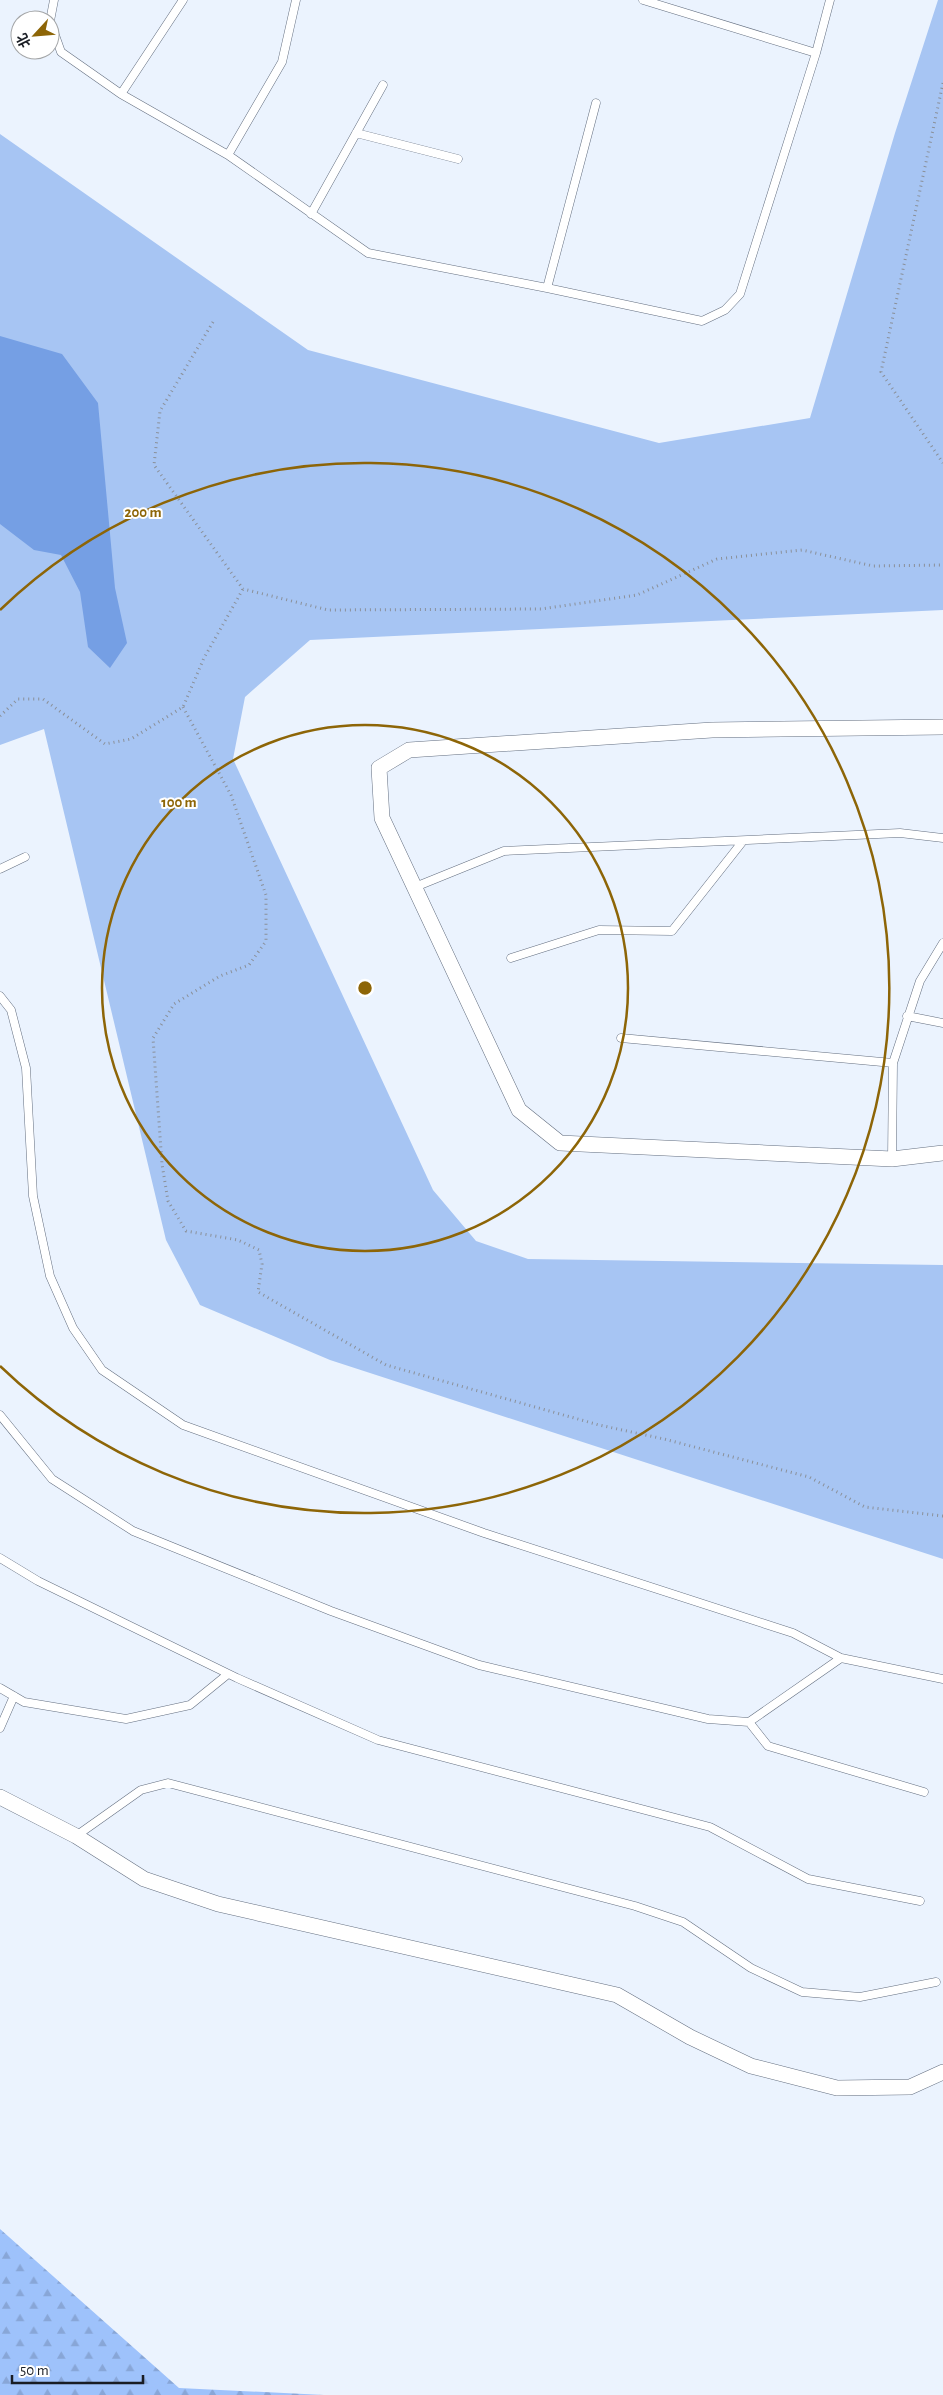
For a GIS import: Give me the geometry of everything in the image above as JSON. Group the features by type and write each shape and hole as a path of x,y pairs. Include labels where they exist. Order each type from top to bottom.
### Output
{"street":[{"path":"943,727 712,730 410,750 379,768 382,818 519,1110 560,1143 892,1159 943,1152"},
{"path":"0,1797 76,1836 144,1879 218,1904 617,1995 690,2038 751,2066 837,2088 910,2086 943,2072"}],"lane":[{"path":"54,0 50,21 61,52 121,94 228,155 368,253 702,321 725,310 740,294 816,53 830,0"},
{"path":"121,94 183,0"},
{"path":"228,155 282,62 296,0"},
{"path":"643,0 816,53"},
{"path":"311,214 382,85"},
{"path":"546,288 596,103"},
{"path":"356,133 458,159"},
{"path":"414,887 504,851 900,833 943,838"},
{"path":"511,958 598,930 672,931 743,841"},
{"path":"0,869 25,857"},
{"path":"892,1159 893,1062 920,981 943,943"},
{"path":"0,996 11,1010 26,1068 33,1196 50,1276 73,1328 102,1370 183,1425 484,1533 793,1633 841,1658 943,1679"},
{"path":"907,1016 943,1023"},
{"path":"621,1038 893,1062"},
{"path":"0,1415 52,1479 142,1534 331,1611 479,1665 708,1719 749,1722 841,1658"},
{"path":"0,1558 38,1580 228,1674 378,1740 710,1827 808,1879 920,1901"},
{"path":"0,1688 24,1702 126,1719 190,1705 228,1674"},
{"path":"0,1728 14,1696"},
{"path":"749,1722 768,1746 924,1792"},
{"path":"76,1836 141,1790 168,1783 683,1922 751,1968 802,1992 860,1997 936,1982"}],"path":[{"path":"943,84 880,372 943,463"},
{"path":"213,322 160,412 154,465 243,590 328,610 541,609 637,595 717,559 802,550 873,566 943,565"},
{"path":"0,716 18,699 44,700 105,744 131,739 183,707 204,658 243,590"},
{"path":"183,707 231,795 266,895 266,941 249,965 220,976 174,1004 153,1038 162,1164 168,1201 186,1231 238,1240 259,1250 262,1264 258,1292 386,1365 599,1425 664,1439 809,1477 865,1506 943,1516"}],"shaded area":[{"path":"938,0 943,0 943,610 310,640 245,697 233,759 433,1190 476,1241 528,1259 943,1265 943,1559 330,1360 200,1305 166,1240 44,729 0,745 0,134 308,350 659,443 810,418 895,133"},
{"path":"0,336 62,354 98,403 115,588 127,643 110,668 88,647 80,592 61,555 34,550 0,524"}],"green space":[{"path":"0,2229 179,2388 324,2395 0,2395"}]}
